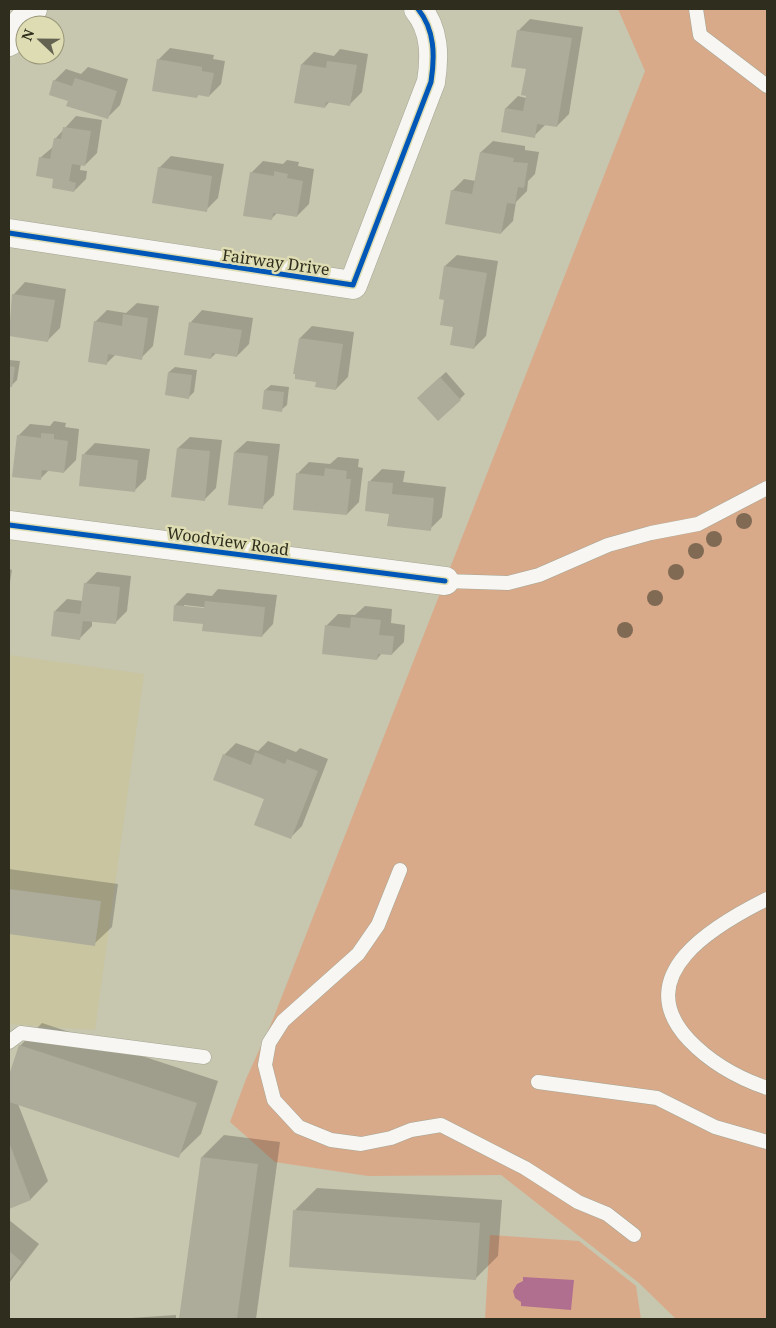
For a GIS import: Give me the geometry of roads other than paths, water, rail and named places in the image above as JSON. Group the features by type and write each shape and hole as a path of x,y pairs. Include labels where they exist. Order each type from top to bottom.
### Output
{"street":[{"path":"9,42 18,26 33,9"},
{"name":"Fairway Drive","path":"9,233 353,286 431,82 435,58 429,30 418,9"},
{"name":"Woodview Road","path":"9,525 445,581"}],"lane":[{"path":"696,9 700,35 767,86"},
{"path":"445,581 508,583 539,575 608,545 651,533 698,524 767,488"},
{"path":"400,870 378,924 358,954 283,1021 269,1043 265,1065 274,1100 299,1127 331,1140 362,1144 391,1138 411,1130 441,1125 526,1168 578,1202 607,1214 634,1236"},
{"path":"767,899 739,913 705,935 677,968 669,983 667,1001 681,1031 698,1049 740,1077 767,1088"},
{"path":"9,1042 22,1033 204,1057"},
{"path":"538,1082 657,1098 715,1128 767,1142"}]}
